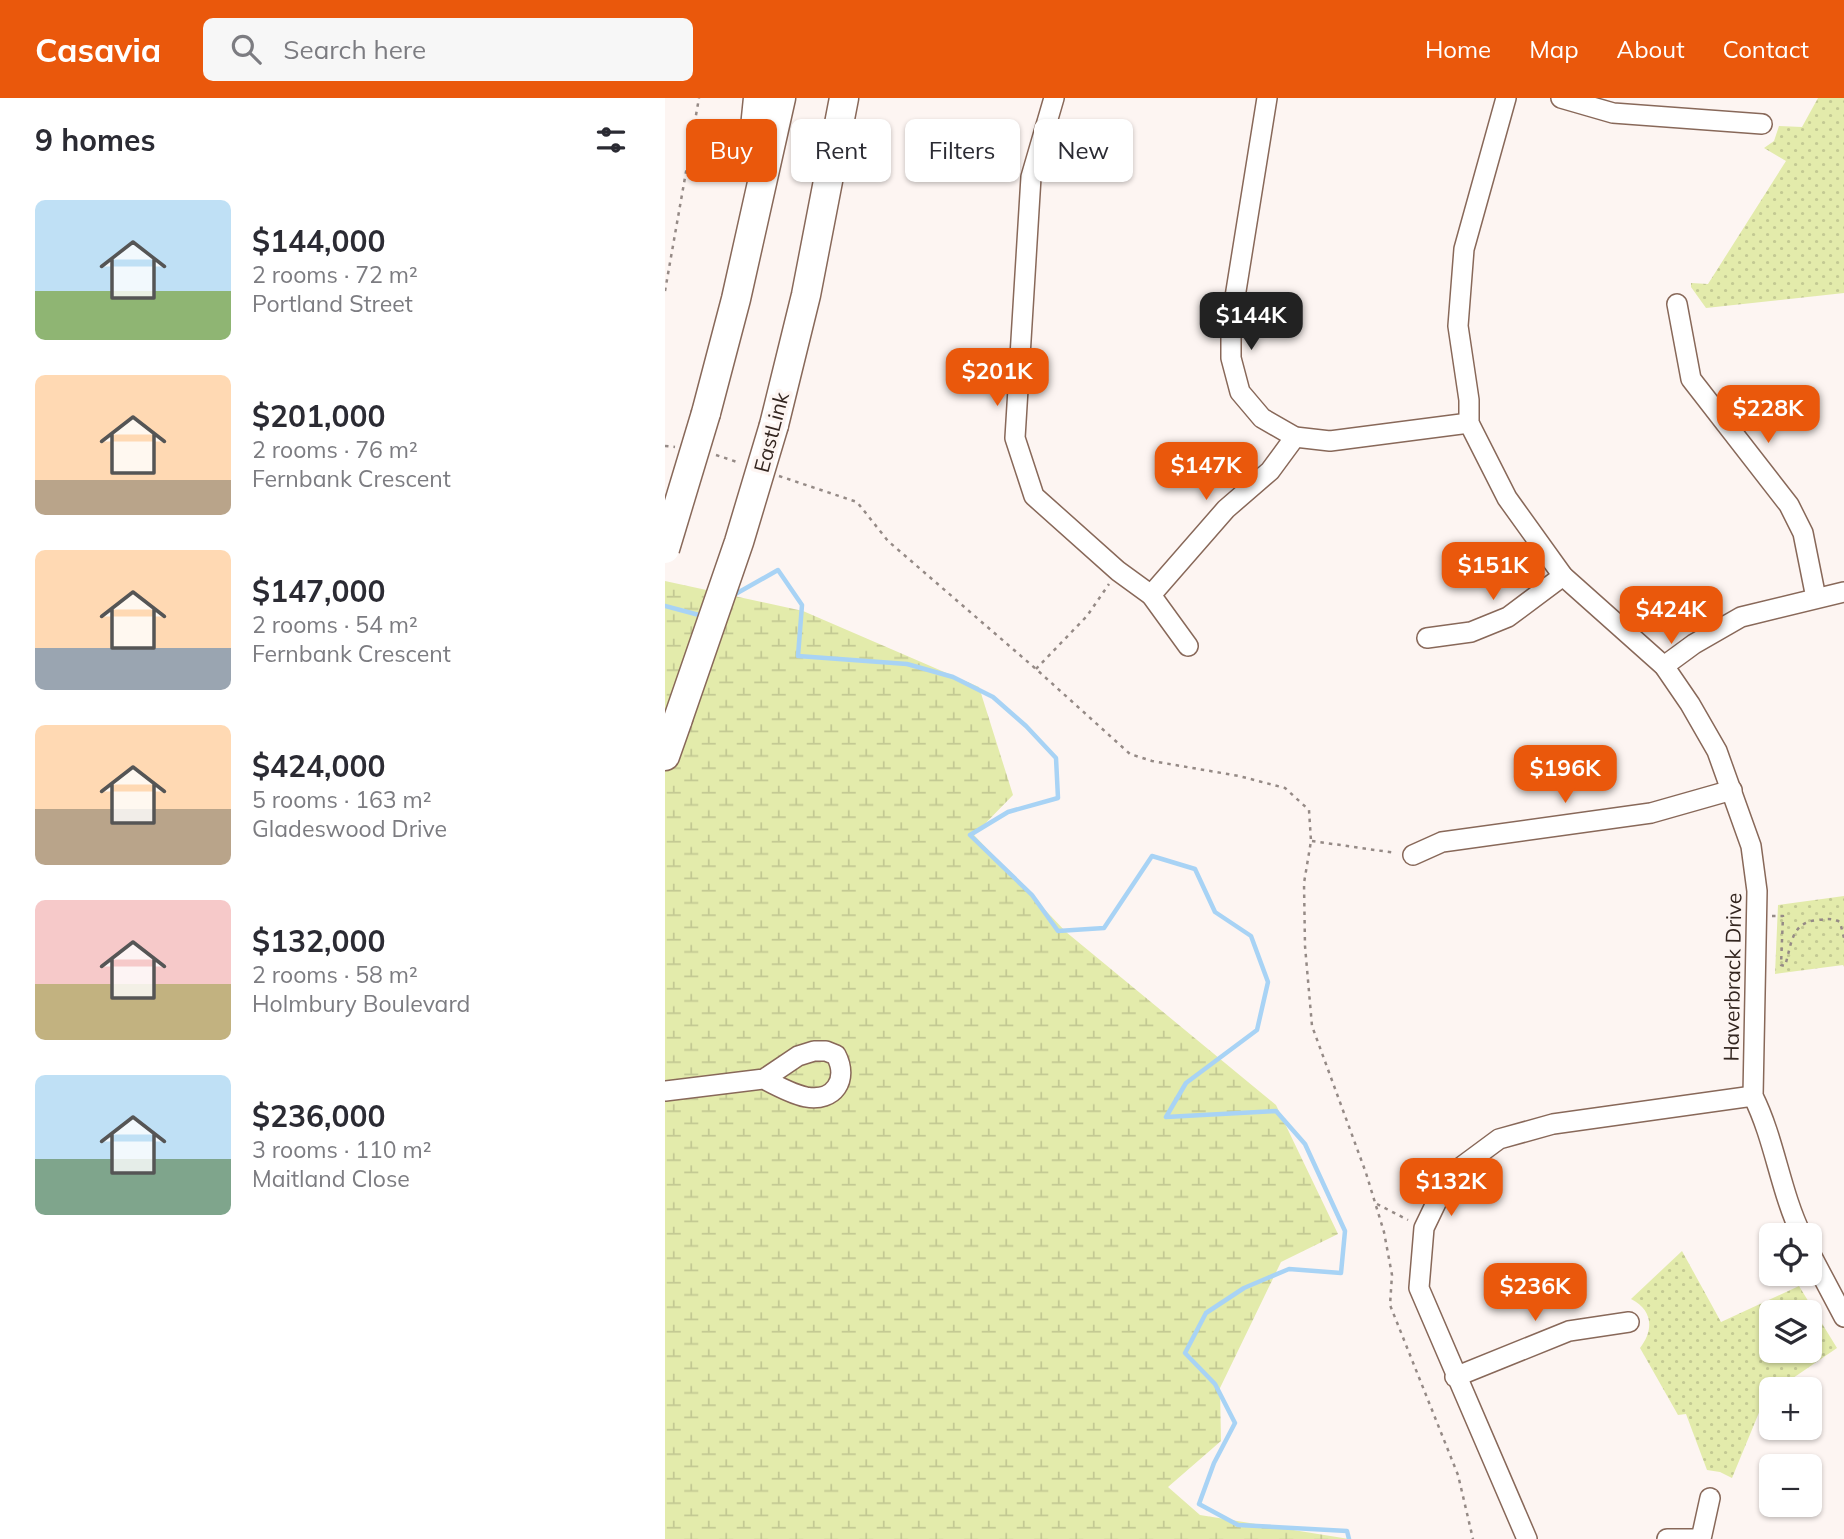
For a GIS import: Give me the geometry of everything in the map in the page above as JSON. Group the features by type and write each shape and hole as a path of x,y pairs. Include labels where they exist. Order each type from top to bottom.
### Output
{"highway":[{"path":"736,299 758,98"},
{"path":"665,549 706,413 736,299 781,98"},
{"name":"EastLink","path":"665,756 740,542 774,425 816,247 844,98"},
{"path":"816,247 857,98"}],"street":[{"path":"1054,98 1031,177 1015,438 1034,496 1118,571 1151,595 1188,646"},
{"path":"1267,98 1231,321 1231,358 1240,392 1262,418 1295,437 1330,441 1469,423"},
{"name":"Haverbrack Drive","path":"1506,98 1464,249 1458,326 1469,400 1469,423 1507,498 1563,576 1664,666 1717,751 1751,846 1757,891 1753,1096 1763,1116 1796,1223"},
{"path":"1561,98 1613,113 1762,124"},
{"path":"1677,304 1691,379 1789,505 1803,533 1816,598"},
{"path":"1151,595 1226,509 1270,471 1295,437"},
{"path":"1427,638 1471,632 1509,617 1563,576"},
{"path":"1664,666 1694,644 1741,617 1844,592"},
{"path":"1413,855 1442,842 1651,813 1732,790"},
{"path":"665,1091 764,1079"},
{"path":"1527,1539 1455,1377 1419,1288 1424,1228 1449,1176 1499,1139 1553,1125 1753,1096"},
{"path":"1822,1274 1842,1309"},
{"path":"1455,1377 1569,1331 1629,1322"},
{"path":"1702,1539 1710,1497"},
{"path":"1667,1539 1696,1539"}],"path":[{"path":"665,291 699,98"},
{"path":"857,502 888,541 1130,754 1152,761 1239,776 1285,788 1309,810 1311,841 1304,883 1305,946 1312,1026 1384,1232 1392,1275 1390,1305 1458,1475 1473,1539"},
{"path":"1036,669 1087,616 1118,571"},
{"path":"1311,841 1413,855"},
{"path":"1758,916 1783,916 1781,965 1785,966 1797,927 1805,921 1833,919 1840,922 1844,938"},
{"path":"1375,1203 1424,1228"}],"green space":[{"path":"1818,98 1844,98 1844,293 1706,308 1691,283 1708,284 1786,161 1764,148 1774,141 1779,126 1802,127"},
{"path":"665,581 803,611 979,687 1013,795 974,835 1066,932 1276,1105 1338,1234 1281,1262 1220,1388 1221,1441 1168,1487 1200,1515 1349,1539 665,1539"},
{"path":"1844,896 1844,967 1775,974 1778,905"},
{"path":"1682,1251 1721,1322 1759,1304 1759,1363 1815,1363 1795,1377 1759,1377 1759,1413 1732,1478 1707,1470 1686,1414 1678,1415 1640,1348 1648,1334 1649,1321 1644,1309 1631,1299"},
{"path":"1799,1286 1808,1300 1769,1300"},
{"path":"1822,1324 1837,1348 1822,1358"}],"waterway":[{"path":"732,596 778,570 802,605 798,656 907,664 953,677 993,697 1026,726 1056,758 1058,798 1008,812 970,835 1032,895 1058,931 1104,928 1152,856 1195,869 1215,912 1251,936 1268,982 1257,1030 1186,1083 1166,1117 1276,1111 1305,1144 1345,1231 1341,1273 1289,1269 1244,1288 1206,1313 1185,1353 1215,1384 1235,1423 1214,1463 1199,1504 1238,1525 1347,1531 1349,1539"},
{"path":"665,606 699,615 704,613"}]}
